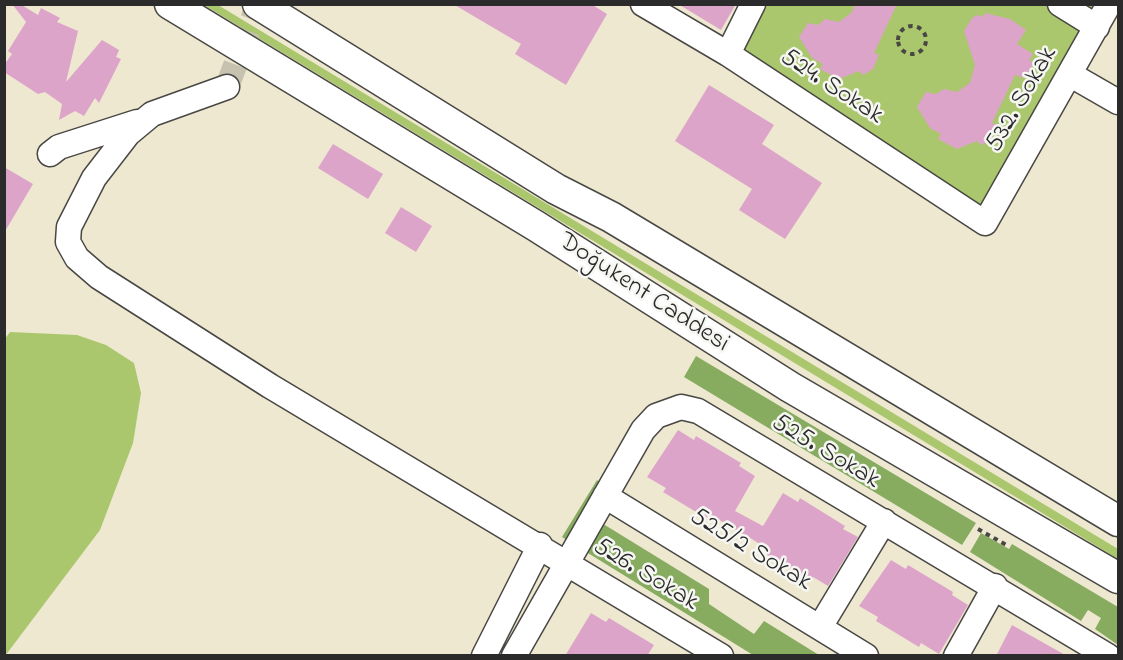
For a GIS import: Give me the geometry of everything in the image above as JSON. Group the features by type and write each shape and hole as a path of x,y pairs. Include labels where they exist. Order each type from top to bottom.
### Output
{"main road":[{"name":"Doğukent Caddesi","path":"170,4 536,226 780,381 1119,578"},
{"name":"Doğukent Caddesi","path":"258,4 555,189 611,217 1119,521"}],"street":[{"name":"524. Sokak","path":"643,4 728,54 985,223"},
{"path":"728,54 753,4"},
{"path":"1060,4 1097,27"},
{"name":"532. Sokak","path":"985,223 1071,75 1109,4"},
{"path":"1071,75 1119,102"},
{"path":"50,154 60,147 142,120 168,106 227,87"},
{"name":"526. Sokak","path":"142,120 122,141 94,178 69,227 68,242 77,258 99,277 270,386 540,545 721,656"},
{"name":"525. Sokak","path":"514,656 648,423 672,408 689,408 995,586 1108,656"},
{"name":"525/2 Sokak","path":"605,496 866,656"},
{"path":"820,627 884,521"},
{"path":"484,656 540,545"},
{"path":"957,656 995,586"}],"path":[{"path":"913,26 924,32 926,41 923,48 912,54 901,48 898,40 901,31 913,26"},
{"path":"978,529 1008,546"}],"green space":[{"path":"204,5 218,5 1118,549 1118,559"},
{"path":"753,5 1109,5 985,223 728,54"},
{"path":"10,332 77,335 106,345 134,363 141,393 133,443 100,530 5,656 4,340"},
{"path":"696,356 976,523 962,545 684,377"},
{"path":"597,480 601,484 587,514 709,589 709,604 754,634 764,621 819,655 753,655 562,537"},
{"path":"981,533 1009,549 1012,544 1118,607 1118,645 1095,629 1101,618 1088,610 1081,621 970,552"}],"building":[{"path":"12,4 20,4 38,15 41,8 60,18 57,22 78,31 66,82 102,40 119,50 116,57 121,59 99,103 95,98 84,116 75,111 59,120 62,104 45,92 38,94 4,72 4,65 12,54 8,51 26,22"},
{"path":"453,4 591,4 607,14 566,85 515,54 521,44"},
{"path":"678,4 736,4 721,30"},
{"path":"856,4 897,4 874,53 879,55 873,69 863,75 859,71 839,79 820,69 823,64 812,58 799,37 808,23 818,25 825,19 839,22 851,13"},
{"path":"985,13 1010,19 1026,30 1017,44 1033,54 1029,60 1034,63 1025,78 1015,75 992,123 997,125 991,139 981,145 977,141 957,149 938,139 941,134 930,128 917,107 926,92 936,94 944,89 957,92 970,83 975,65 964,31 972,18 977,15 983,17"},
{"path":"709,85 774,125 762,144 822,183 785,239 739,210 752,189 675,141"},
{"path":"333,144 383,174 368,199 318,168"},
{"path":"4,167 33,184 4,233"},
{"path":"401,207 432,226 416,252 385,233"},
{"path":"678,430 694,440 696,436 741,463 739,466 755,476 735,511 763,526 783,493 798,502 800,498 845,526 843,529 858,537 828,586 813,577 811,581 767,555 770,551 752,539 709,514 706,518 663,492 666,488 647,477"},
{"path":"891,560 906,569 908,565 953,592 952,595 968,605 939,654 921,643 919,647 876,621 878,617 859,606"},
{"path":"591,613 606,622 609,618 654,645 647,656 565,656"},
{"path":"1012,625 1067,656 996,656"}],"tunnel":[{"path":"227,87 258,4"}]}
